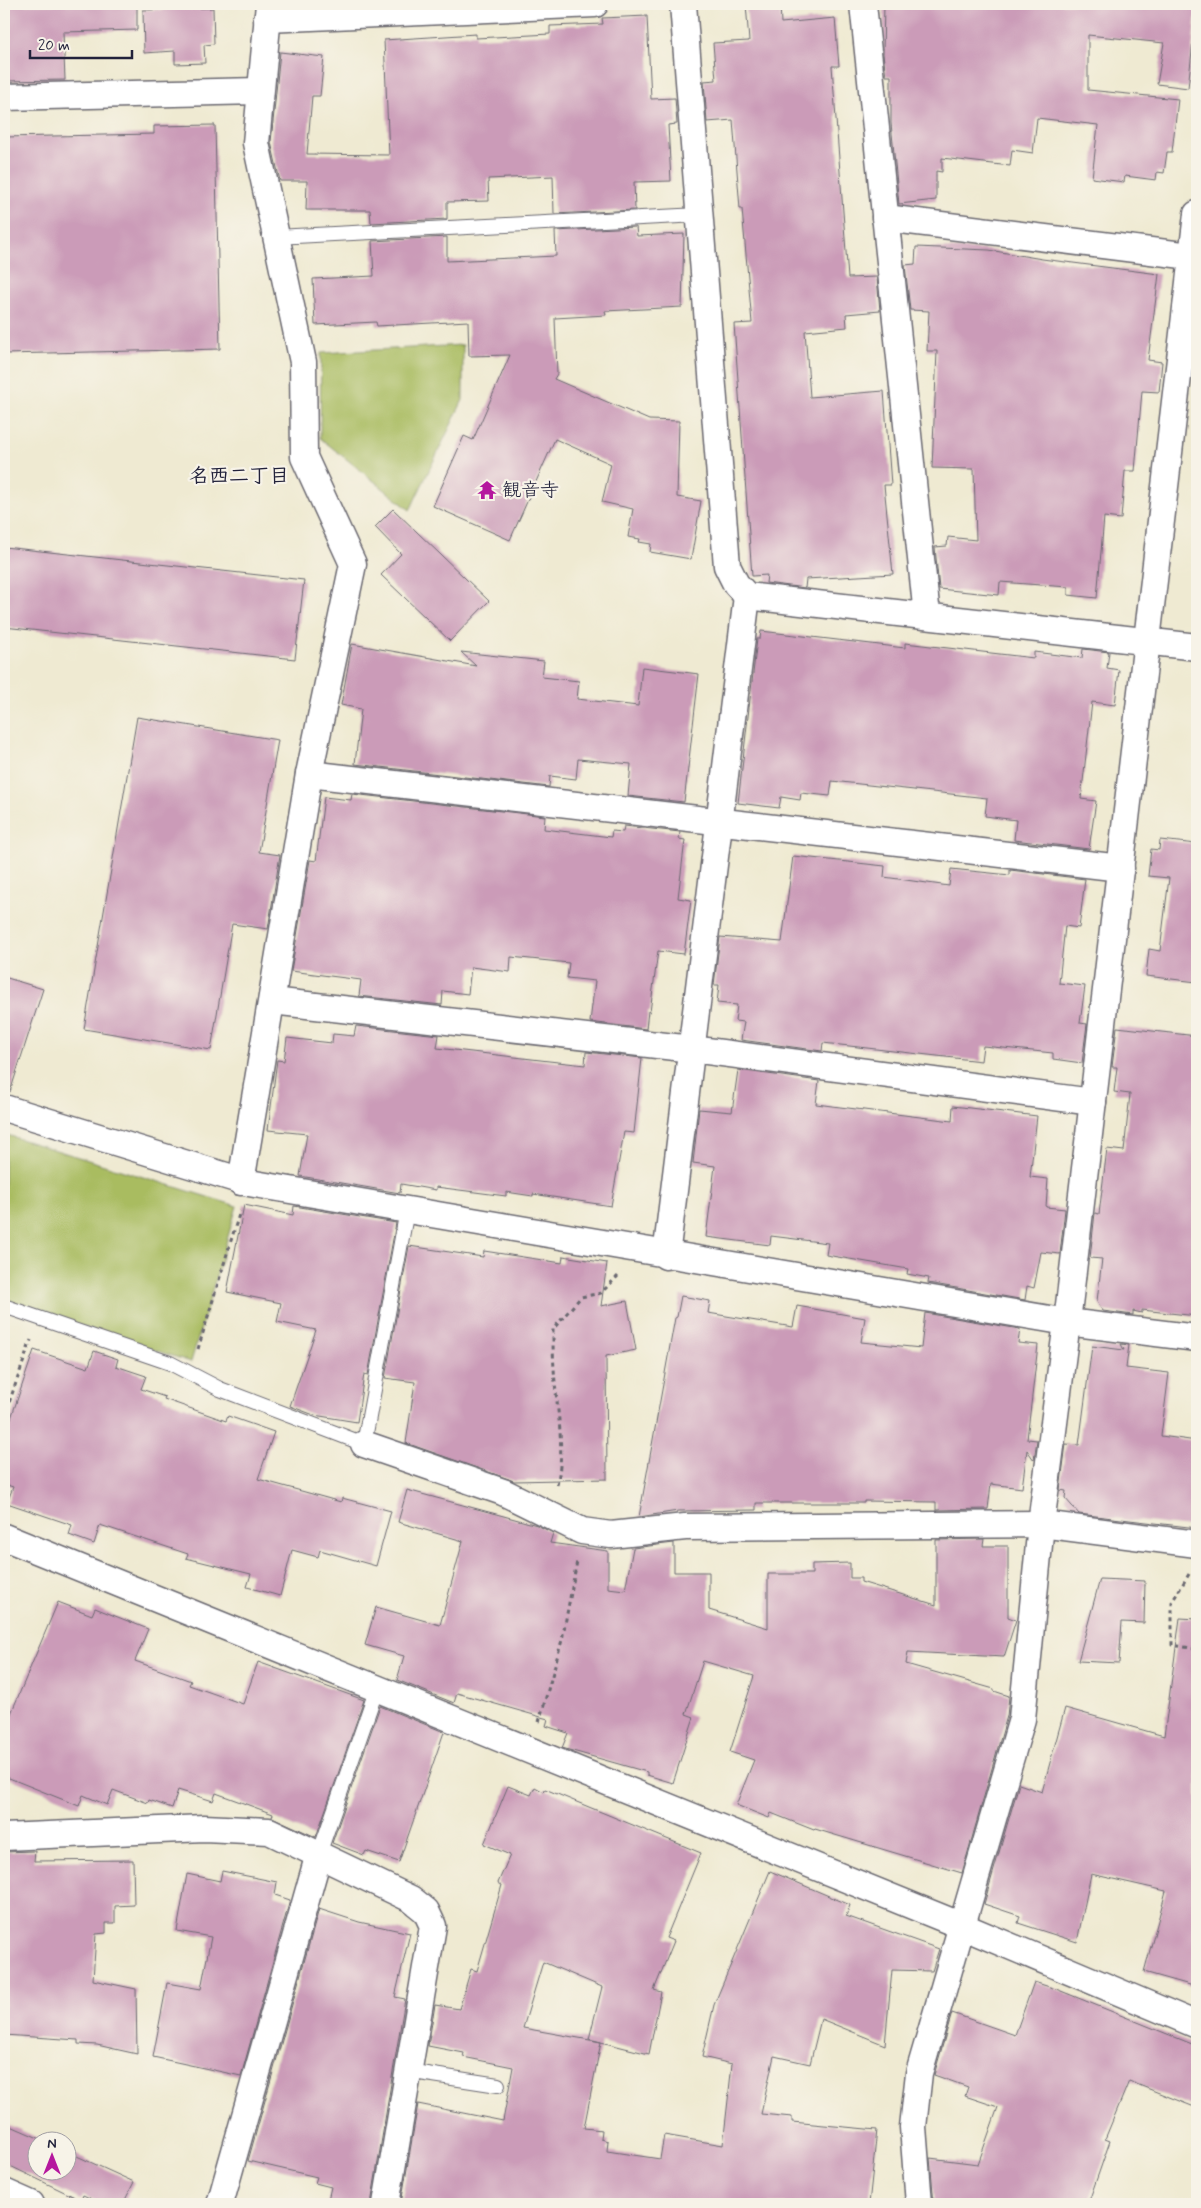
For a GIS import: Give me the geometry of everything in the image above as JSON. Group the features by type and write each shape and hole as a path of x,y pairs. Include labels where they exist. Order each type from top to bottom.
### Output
{"street":[{"path":"245,1182 309,774 353,564 304,457 303,362 256,143 259,91 268,11 595,4"},
{"path":"683,4 728,566 736,584 747,596 1197,647"},
{"path":"863,4 926,616"},
{"path":"4,97 259,91"},
{"path":"919,2204 912,2127 919,2074 1022,1719 1040,1524 1067,1322 1194,257 1197,214"},
{"path":"885,218 1194,257"},
{"path":"666,1256 747,596"},
{"path":"309,774 1121,868"},
{"path":"272,1001 692,1048 1093,1102"},
{"path":"4,1108 245,1182 666,1256 1067,1322 1197,1338"},
{"path":"364,1444 503,1492 582,1530 611,1534 686,1526 1040,1524 1197,1544"},
{"path":"4,1538 962,1926 1197,2025"},
{"path":"4,1837 204,1828 269,1831 411,1899 426,1911 433,1926 386,2204"},
{"path":"220,2204 319,1854"},
{"path":"4,2192 31,2204"}],"lane":[{"path":"276,237 700,215"},
{"path":"4,1306 170,1363 220,1389 364,1444 407,1210"},
{"path":"319,1854 377,1688"},
{"path":"408,2071 498,2085"}],"path":[{"path":"191,1374 245,1182"},
{"path":"551,1515 562,1465 559,1409 554,1369 553,1329 581,1297 601,1293 614,1282 637,1250"},
{"path":"4,1417 38,1318"},
{"path":"529,1750 547,1701 572,1599 582,1530"},
{"path":"1192,1569 1172,1602 1172,1645 1197,1649"}],"green space":[{"path":"463,345 463,400 410,510 320,438 321,353"},
{"path":"4,1134 237,1206 191,1362 4,1301"}],"building":[{"path":"137,4 137,30 63,32 65,80 4,81 4,5"},
{"path":"746,4 780,4 781,23 835,18 839,66 832,66 848,278 877,277 880,311 846,314 847,327 805,331 810,397 884,391 891,485 884,485 893,574 806,579 805,588 766,583 767,575 752,576 734,324 752,323 742,209 740,209 733,120 707,122 704,81 716,80 713,43 749,41"},
{"path":"884,4 1197,4 1188,88 1157,84 1164,43 1088,35 1088,90 1178,99 1172,152 1167,152 1164,173 1157,172 1156,180 1125,176 1124,182 1092,178 1098,125 1037,118 1033,153 1012,150 1010,166 942,158 942,172 936,171 936,200 899,204 891,123 891,76 886,76 883,54"},
{"path":"213,8 214,44 204,45 205,63 175,64 175,51 144,53 143,10"},
{"path":"647,16 651,99 675,98 677,124 668,125 671,181 634,182 635,210 554,214 553,176 488,179 489,201 447,202 447,219 371,223 370,210 306,210 307,181 280,181 271,142 280,52 324,57 320,96 312,96 307,154 389,155 384,40 476,34 476,38 550,34 550,26 603,24 602,18"},
{"path":"215,125 220,349 4,354 4,137 154,134 154,126"},
{"path":"636,227 637,236 684,234 682,307 605,311 606,315 555,318 557,374 554,379 649,420 679,421 677,497 701,501 691,559 650,552 651,544 639,542 640,539 628,537 633,509 602,502 611,464 555,439 510,540 433,506 464,436 473,440 510,355 469,356 468,321 377,326 376,322 315,325 313,279 374,276 372,241 447,237 447,261 556,256 555,231"},
{"path":"916,247 989,250 1042,259 1159,274 1148,360 1162,362 1159,392 1142,391 1135,471 1125,471 1121,519 1104,517 1097,598 1068,595 1068,587 1000,582 999,595 939,589 935,547 947,546 948,537 976,540 974,469 932,468 937,351 927,351 929,311 910,310 905,265 915,264"},
{"path":"393,509 489,601 450,641 381,575 401,554 375,527"},
{"path":"4,547 304,580 295,659 4,627"},
{"path":"761,631 905,648 905,643 1034,658 1034,652 1082,658 1083,649 1109,652 1107,668 1119,670 1115,705 1092,702 1081,799 1096,801 1089,849 1014,840 1016,820 985,816 987,798 832,781 830,796 801,793 800,800 781,797 779,808 738,803 757,639 760,639"},
{"path":"352,644 476,666 461,652 544,661 542,677 579,681 577,699 638,706 642,667 699,674 684,802 628,796 631,764 578,759 576,779 550,776 549,787 355,764 361,709 341,705"},
{"path":"137,717 278,740 259,852 280,855 268,929 232,924 211,1050 84,1029"},
{"path":"352,794 545,816 544,829 611,837 612,831 623,832 624,826 680,832 679,839 685,840 678,898 691,900 684,954 658,951 646,1029 590,1022 595,981 567,978 569,963 511,957 510,972 471,967 468,994 443,991 442,1005 359,996 361,980 291,971 310,860 316,861 324,797 351,800"},
{"path":"1160,840 1197,844 1197,982 1146,976 1149,949 1160,951 1169,878 1148,876 1151,849 1159,850"},
{"path":"793,856 885,866 884,877 949,886 951,869 1010,875 1010,870 1085,879 1079,928 1065,926 1059,983 1085,986 1080,1023 1087,1024 1082,1063 1053,1059 1053,1053 983,1046 981,1061 823,1043 822,1051 741,1040 744,1022 735,1021 737,1005 717,1003 719,985 714,985 720,937 782,942"},
{"path":"4,977 43,989 10,1092 4,1092"},
{"path":"356,1026 439,1035 437,1048 549,1061 585,1065 586,1052 642,1058 634,1133 624,1132 611,1206 533,1194 533,1196 506,1192 506,1196 436,1187 436,1190 401,1184 400,1193 300,1176 307,1134 268,1130 277,1060 284,1061 287,1038 332,1043 333,1034 354,1036"},
{"path":"1117,1027 1197,1036 1197,1316 1142,1310 1142,1313 1133,1311 1133,1315 1103,1311 1097,1301 1102,1259 1090,1258 1095,1213 1099,1214 1107,1149 1124,1151 1130,1094 1114,1092 1117,1067 1112,1067"},
{"path":"738,1070 819,1081 816,1104 952,1121 953,1106 1037,1116 1030,1177 1048,1179 1046,1207 1065,1209 1060,1254 1041,1252 1034,1288 1027,1286 1025,1300 928,1283 929,1278 907,1274 908,1269 826,1255 828,1243 771,1236 770,1245 706,1237 715,1166 693,1163 699,1109 732,1112"},
{"path":"244,1205 293,1215 294,1206 396,1223 368,1375 364,1374 357,1422 314,1415 290,1406 316,1330 277,1322 281,1303 227,1292"},
{"path":"409,1246 483,1257 484,1251 562,1263 563,1256 607,1263 601,1306 627,1301 636,1350 606,1356 607,1479 514,1481 406,1443 415,1382 385,1378"},
{"path":"681,1296 710,1301 708,1313 793,1327 797,1306 865,1318 861,1342 921,1348 925,1313 1020,1329 1018,1343 1038,1345 1027,1439 1037,1440 1034,1460 1027,1450 1022,1488 991,1484 988,1509 936,1510 936,1502 756,1503 756,1510 678,1511 639,1517 675,1318 677,1317"},
{"path":"1121,1344 1129,1345 1126,1368 1169,1373 1161,1436 1197,1441 1197,1528 1079,1514 1065,1498 1066,1491 1060,1490 1066,1444 1079,1445 1092,1346 1124,1350"},
{"path":"34,1350 88,1368 94,1351 118,1359 116,1366 146,1376 141,1389 226,1421 228,1416 274,1432 258,1479 341,1502 342,1498 391,1511 376,1566 320,1550 318,1557 292,1550 280,1596 247,1587 251,1574 186,1558 188,1554 100,1525 94,1544 69,1535 72,1525 7,1503 13,1487 4,1484 4,1439"},
{"path":"407,1490 537,1525 553,1533 550,1543 608,1551 608,1588 625,1590 633,1548 674,1543 674,1572 709,1572 709,1610 768,1628 768,1574 812,1574 812,1564 850,1563 850,1578 861,1578 861,1582 936,1605 936,1540 984,1539 983,1546 1008,1546 1008,1617 1016,1620 1004,1657 908,1652 906,1664 994,1689 994,1691 1009,1696 1007,1716 962,1873 814,1830 771,1813 769,1818 736,1805 754,1760 730,1752 754,1676 703,1661 686,1714 694,1717 673,1783 647,1775 647,1772 562,1748 568,1733 546,1726 548,1719 457,1693 454,1703 397,1680 404,1656 365,1645 376,1607 440,1625 463,1541 398,1522"},
{"path":"1100,1579 1145,1581 1144,1623 1122,1622 1119,1663 1078,1661"},
{"path":"58,1602 92,1615 95,1608 148,1629 135,1661 191,1681 189,1685 243,1704 258,1662 364,1700 316,1837 272,1817 273,1814 216,1793 213,1801 178,1790 172,1808 149,1800 148,1803 113,1790 107,1805 83,1795 79,1806 4,1776 4,1730"},
{"path":"1180,1618 1197,1619 1197,1987 1144,1972 1166,1891 1091,1874 1077,1942 1018,1923 1020,1916 984,1904 1019,1784 1042,1792 1065,1708 1164,1736"},
{"path":"380,1706 444,1732 399,1862 366,1851 364,1855 332,1843"},
{"path":"508,1786 531,1795 535,1787 544,1792 545,1789 701,1853 666,1938 674,1941 654,1990 661,1992 649,2054 601,2042 584,2128 602,2130 601,2139 608,2141 607,2151 660,2159 664,2135 723,2145 732,2064 702,2057 714,2005 770,1871 850,1905 846,1916 939,1949 932,1971 892,1970 885,2045 821,2019 810,2064 774,2056 761,2114 792,2117 792,2122 877,2130 869,2204 401,2204 418,2104 503,2121 513,2067 463,2057 464,2053 428,2046 435,2005 459,2009 471,1969 477,1971 502,1885 498,1883 510,1855 484,1844","holes":["543,1962 602,1987 589,2039 601,2042 523,2028"]},
{"path":"35,1851 34,1861 133,1860 134,1905 115,1906 115,1923 106,1923 106,1933 96,1934 93,1980 136,1989 137,2054 97,2045 78,2044 78,2040 4,2035 4,1852"},
{"path":"222,1871 277,1882 275,1895 290,1900 241,2076 153,2057 167,1983 201,1989 211,1937 177,1931 187,1874 220,1881"},
{"path":"319,1909 359,1922 410,1933 395,1997 405,1999 371,2204 327,2204 331,2187 315,2183 317,2177 248,2161"},
{"path":"1034,1982 1056,1989 1197,2046 1197,2108 1129,2081 1105,2139 1110,2141 1088,2204 934,2204 930,2158 978,2164 998,2107 965,2096 968,2087 934,2075 952,2013 1015,2035"},
{"path":"4,2123 28,2133 28,2175 4,2163"},
{"path":"78,2157 134,2182 123,2204 103,2204 83,2195 81,2200 39,2180 78,2180"}],"place":[{"name":"観音寺","path":"487,490"}],"district":[{"name":"名西二丁目","path":"239,476"}]}
